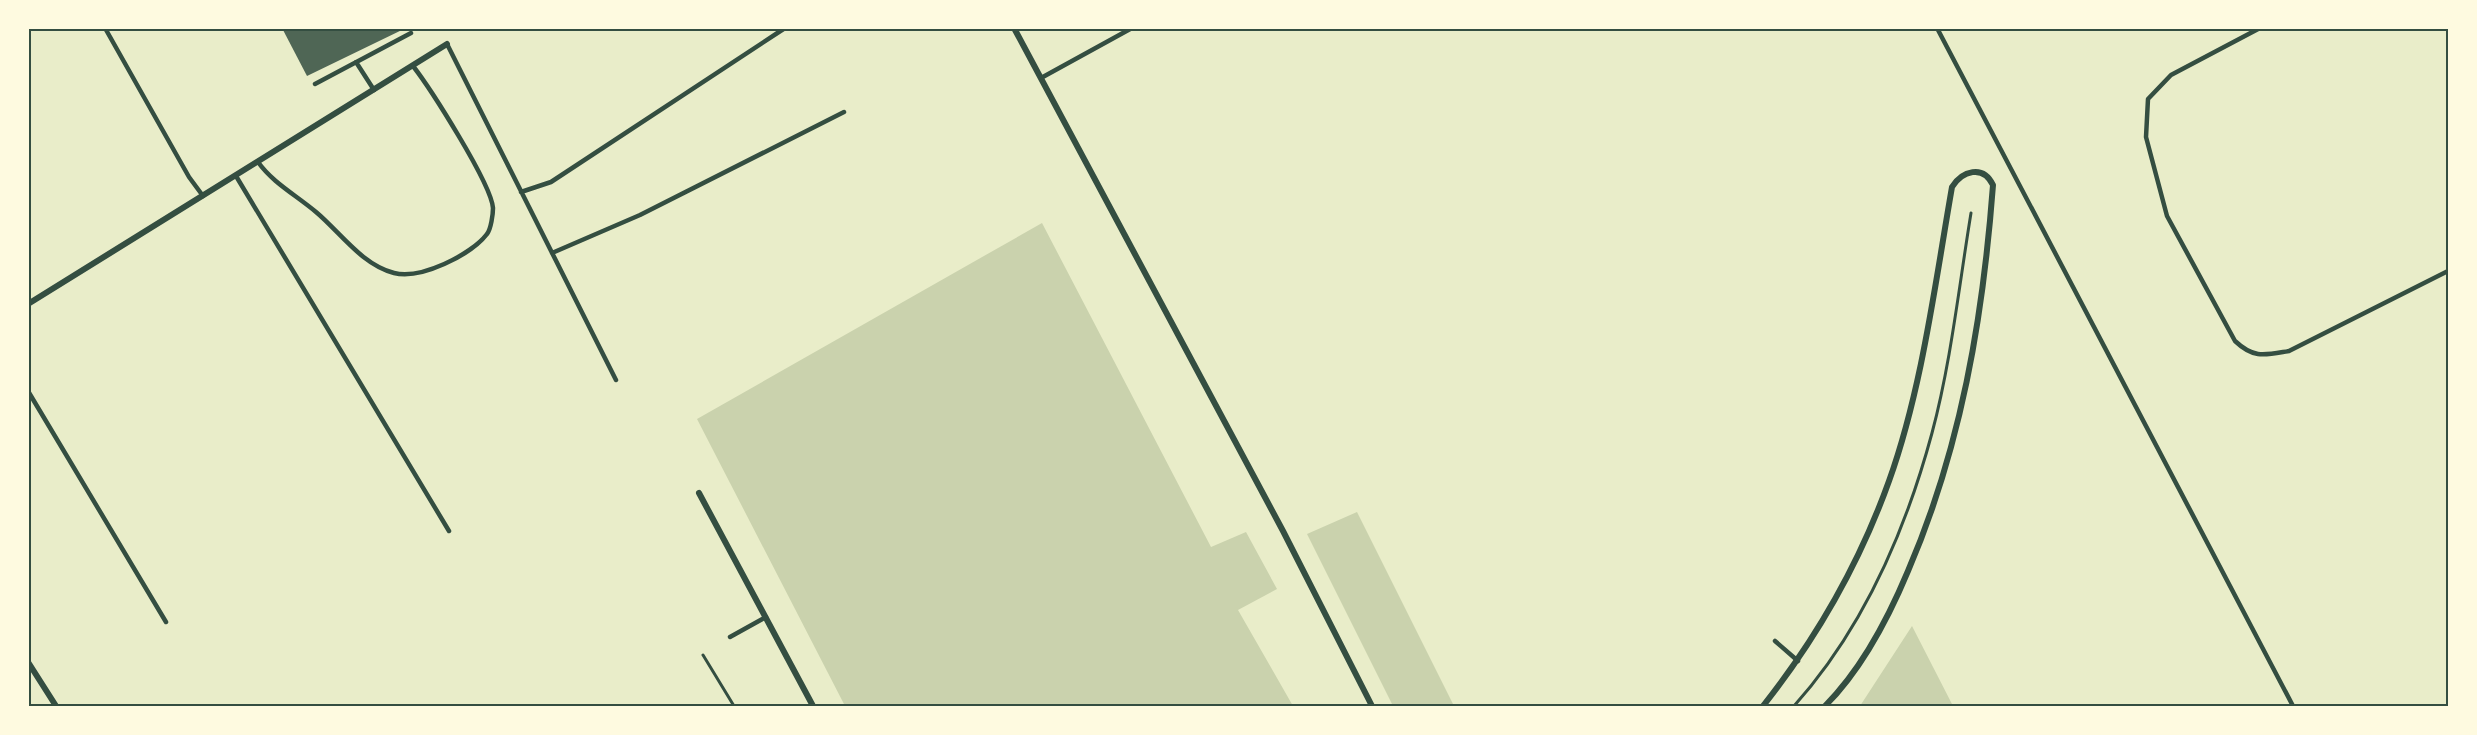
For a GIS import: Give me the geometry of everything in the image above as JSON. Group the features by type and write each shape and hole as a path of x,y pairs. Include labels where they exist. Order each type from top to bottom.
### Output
{"street":[{"path":"1014,28 1283,531 1372,706"},
{"path":"31,303 447,44"},
{"path":"1763,706 1799,661 1868,534 1889,480 1905,427 1927,325 1952,187 1959,177 1970,172 1982,172 1989,177 1993,185 1988,249 1959,422 1939,495 1892,610 1866,652 1825,706"},
{"path":"699,493 813,706"},
{"path":"28,662 53,706"}],"lane":[{"path":"105,28 189,177 203,196"},
{"path":"521,192 551,182 785,28"},
{"path":"1041,78 1132,28"},
{"path":"1937,28 2293,706"},
{"path":"2260,28 2171,75 2148,99 2146,137 2167,216 2235,341 2248,353 2265,355 2289,351 2448,271"},
{"path":"315,84 411,33"},
{"path":"447,44 616,380"},
{"path":"356,62 374,90"},
{"path":"258,162 268,176 317,213 361,255 395,273 422,272 467,253 489,233 493,207 475,166 426,82 413,66"},
{"path":"552,253 640,215 844,112"},
{"path":"236,176 449,531"},
{"path":"28,295 31,303"},
{"path":"28,391 166,622"},
{"path":"730,637 766,617"},
{"path":"1775,641 1799,661"}],"path":[{"path":"703,655 734,706"}],"green space":[{"path":"1042,223 1211,547 1246,532 1277,589 1238,610 1293,706 845,706 697,419"},
{"path":"1357,512 1454,706 1393,706 1307,534"},
{"path":"1912,626 1953,706 1860,706"}],"building":[{"path":"282,28 406,28 307,76"}]}
